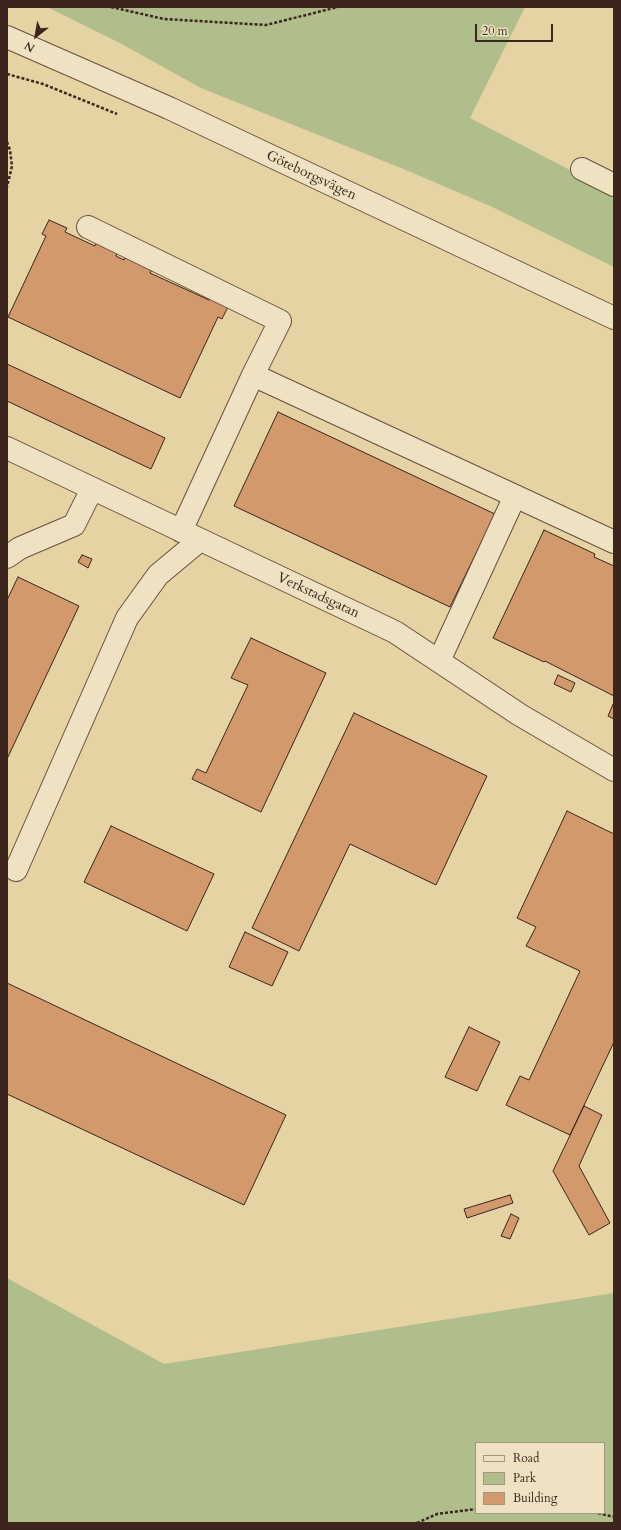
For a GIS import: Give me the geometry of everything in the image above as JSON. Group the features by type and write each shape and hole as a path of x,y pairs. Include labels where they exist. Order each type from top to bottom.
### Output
{"street":[{"name":"Göteborgsvägen","path":"7,37 169,108 614,318"},
{"path":"582,169 614,185"},
{"path":"16,870 127,618 158,575 191,536 253,375 280,321 88,227"},
{"path":"253,375 614,542"},
{"name":"Verkstadsgatan","path":"7,448 395,632 520,715 614,770"},
{"path":"7,557 20,548 74,525 92,489"},
{"path":"439,661 515,496"}],"path":[{"path":"111,7 164,19 266,25 338,7"},
{"path":"7,142 10,150 12,166 7,187"},
{"path":"417,1523 437,1514 475,1509"},
{"path":"602,1514 614,1517"}],"green space":[{"path":"47,7 525,7 470,118 614,193 614,267 490,206 406,170 201,88 118,42"},
{"path":"7,1278 164,1364 614,1293 614,1523 7,1523"}],"building":[{"path":"49,220 67,228 65,232 95,246 98,240 118,250 116,256 124,260 125,256 152,269 150,273 209,300 211,296 229,305 222,319 218,317 180,398 8,317 46,236 42,234"},
{"path":"7,364 165,438 151,469 7,401"},
{"path":"278,412 495,514 450,607 234,506"},
{"path":"544,530 595,554 594,557 614,566 614,696 545,661 544,662 493,638"},
{"path":"82,555 92,559 88,568 78,562"},
{"path":"18,577 79,606 7,759 7,600"},
{"path":"251,638 326,673 261,812 192,779 197,769 206,773 248,685 231,678"},
{"path":"558,675 575,683 571,692 554,684"},
{"path":"614,702 614,719 608,716"},
{"path":"354,713 487,776 436,885 350,844 299,951 252,928"},
{"path":"567,811 614,834 614,1042 570,1135 506,1105 520,1076 529,1080 580,971 526,946 536,927 517,918"},
{"path":"111,826 214,874 187,931 84,882"},
{"path":"245,932 288,952 272,986 229,967"},
{"path":"7,983 286,1115 244,1205 7,1094"},
{"path":"469,1027 500,1042 477,1091 445,1077"},
{"path":"584,1106 602,1115 579,1166 610,1223 589,1235 553,1171"},
{"path":"510,1195 513,1203 467,1218 464,1209"},
{"path":"511,1214 519,1218 510,1239 501,1236"}]}
